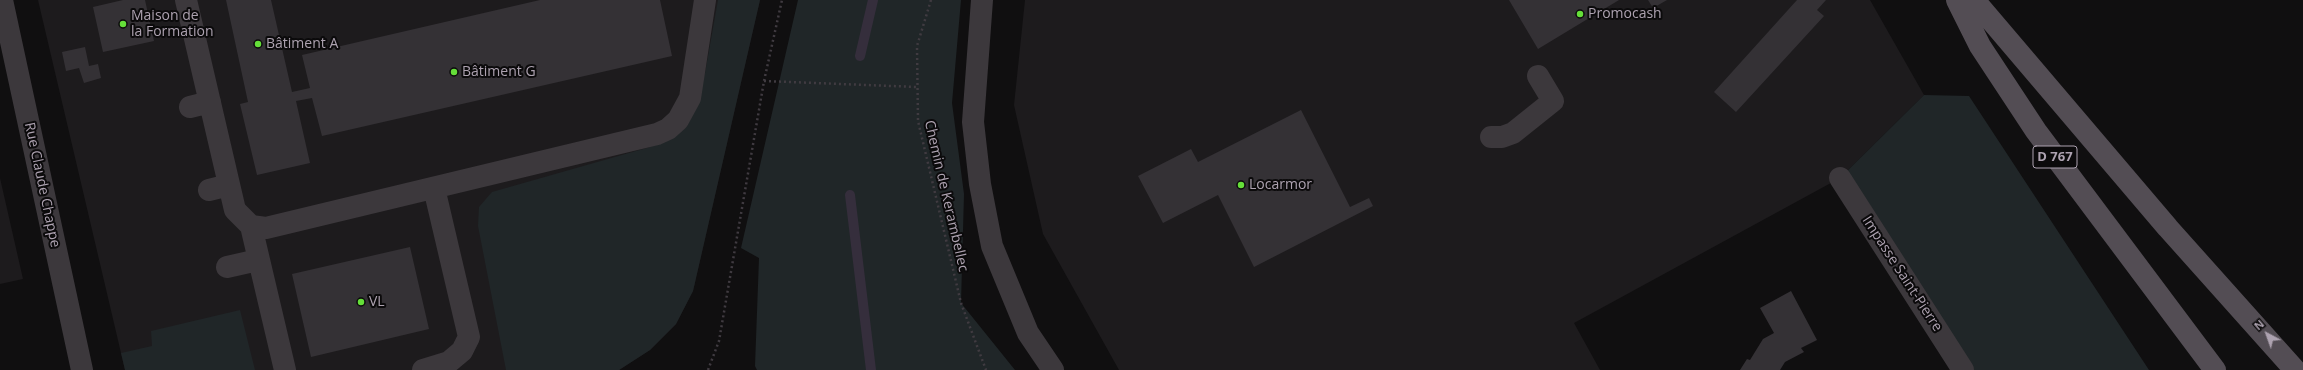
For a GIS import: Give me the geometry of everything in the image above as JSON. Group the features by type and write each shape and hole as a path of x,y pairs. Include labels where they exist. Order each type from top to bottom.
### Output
{"main road":[{"name":"D 767","path":"1957,0 1980,46 2036,131 2215,370"},
{"name":"D 767","path":"1974,0 2168,228 2295,370"}],"street":[{"name":"Rue Claude Chappe","path":"2,0 82,370"},
{"path":"186,0 200,105 219,188 235,210 251,226 285,370"},
{"path":"251,226 266,228 657,134 668,129 678,120 690,98 705,0"},
{"path":"982,0 973,122 980,184 992,246 1028,333 1053,370"},
{"path":"1491,137 1502,137 1513,133 1553,101 1538,76"},
{"name":"Impasse Saint-Pierre","path":"1840,178 1963,370"},
{"path":"423,370 448,362 462,351 469,337 434,188"},
{"path":"228,267 258,260"}],"path":[{"path":"708,370 716,352 720,334 764,81 782,0"},
{"name":"Chemin de Kerambellec","path":"931,0 916,46 918,121 961,303 986,370"},
{"path":"764,81 917,87"}],"shaded area":[{"path":"38,0 760,0 693,291 676,324 650,350 619,370 125,370"},
{"path":"718,0 760,0 693,291 676,324 650,350 619,370 506,370 478,226 479,207 492,192 650,147 688,121 705,73"},
{"path":"798,0 961,0 952,103 964,194 961,303 1015,370 757,370 755,366 759,258 741,248"},
{"path":"1025,0 1870,0 1924,95 1840,178 1574,323 1600,370 1119,370 1043,234 1014,105"},
{"path":"1924,95 1969,96 2149,370 1964,370 1840,178"},
{"path":"0,178 23,279 0,284"},
{"path":"240,310 255,370 125,370 121,353 152,346 151,331"}],"building":[{"name":"Maison de la Formation","path":"123,0 145,0 154,41 103,52 93,7"},
{"name":"Bâtiment G","path":"226,0 271,0 292,92 310,88 302,55 540,0 660,0 672,56 322,136 312,98 296,101 310,163 257,175 240,104 248,102"},
{"path":"1509,0 1619,0 1538,49"},
{"path":"1648,0 1667,0 1653,8"},
{"path":"1797,0 1826,0 1817,10 1824,16 1736,112 1714,92"},
{"path":"85,47 89,66 98,64 101,78 84,83 79,68 66,71 62,52"},
{"name":"Locarmor","path":"1301,110 1350,207 1369,198 1373,206 1254,267 1218,195 1163,223 1138,176 1191,149 1198,162"},
{"name":"VL","path":"410,247 429,329 311,357 292,274"},
{"path":"1791,291 1817,340 1801,348 1804,352 1785,362 1780,370 1740,370 1747,359 1750,360 1763,339 1774,333 1760,308"}],"waterway":[{"path":"860,56 873,0"},
{"path":"850,195 871,370"}],"place":[{"name":"Promocash","path":"1580,14"},
{"name":"Maison de la Formation","path":"123,24"},
{"name":"Bâtiment A","path":"258,44"},
{"name":"Bâtiment G","path":"454,72"},
{"name":"Locarmor","path":"1241,185"},
{"name":"VL","path":"361,302"}]}
